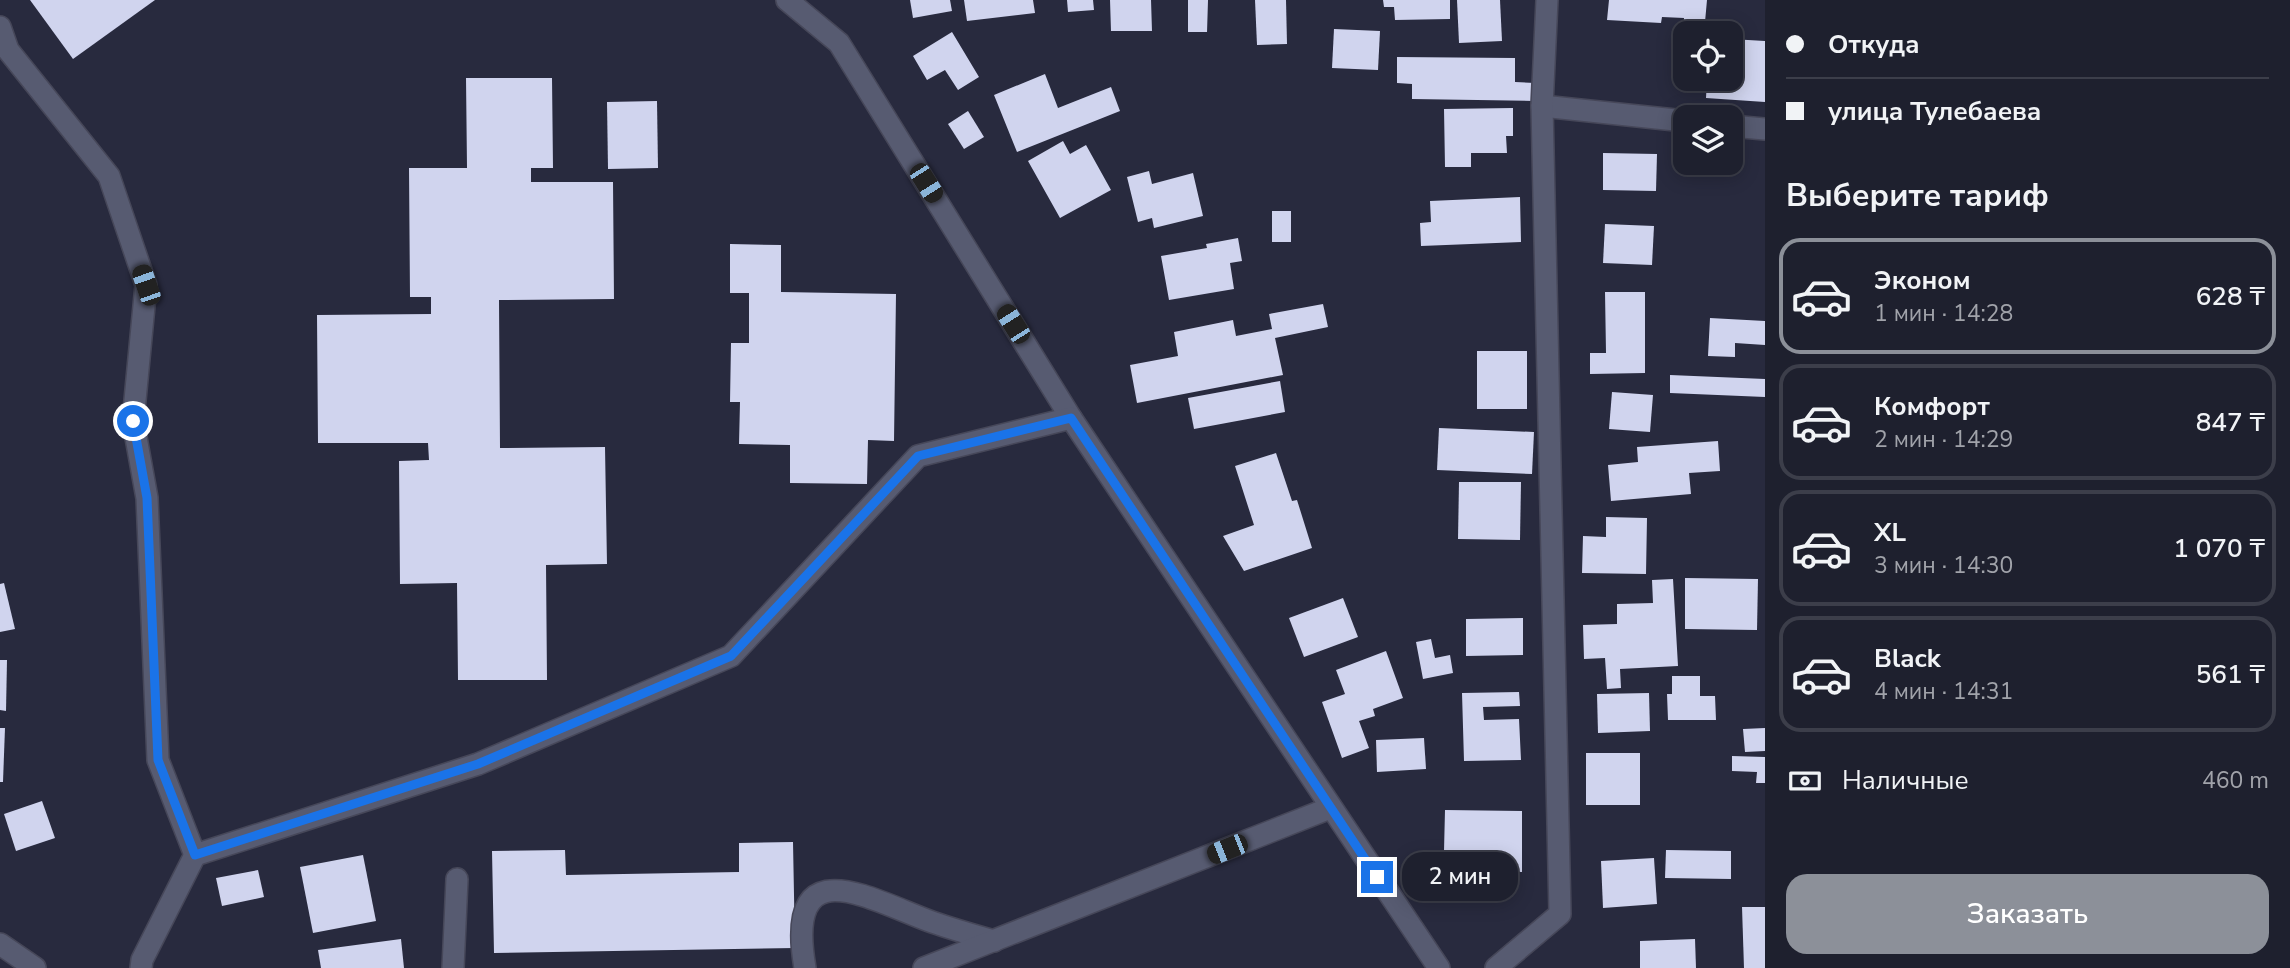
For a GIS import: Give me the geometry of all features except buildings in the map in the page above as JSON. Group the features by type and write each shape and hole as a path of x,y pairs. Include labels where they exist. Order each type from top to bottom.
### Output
{"street":[{"path":"788,0 811,7 839,43 1071,418 1438,968"},
{"path":"1496,968 1560,914 1542,106 1547,0"},
{"path":"0,27 8,50 109,176 146,285 133,421 147,498 158,760 195,855"},
{"path":"1542,106 1673,120"},
{"path":"1743,127 1765,129"},
{"path":"141,968 142,960 195,855 478,764 731,656 918,456 1071,418"},
{"path":"924,968 1330,808"},
{"path":"453,968 457,879"},
{"path":"805,968 802,924 808,906 818,894 833,889 859,892 931,921 994,941"},
{"path":"0,944 35,968"}],"route":[{"path":"133,421 147,498 158,760 195,855 478,764 731,656 918,456 1071,418 1377,877"}]}
